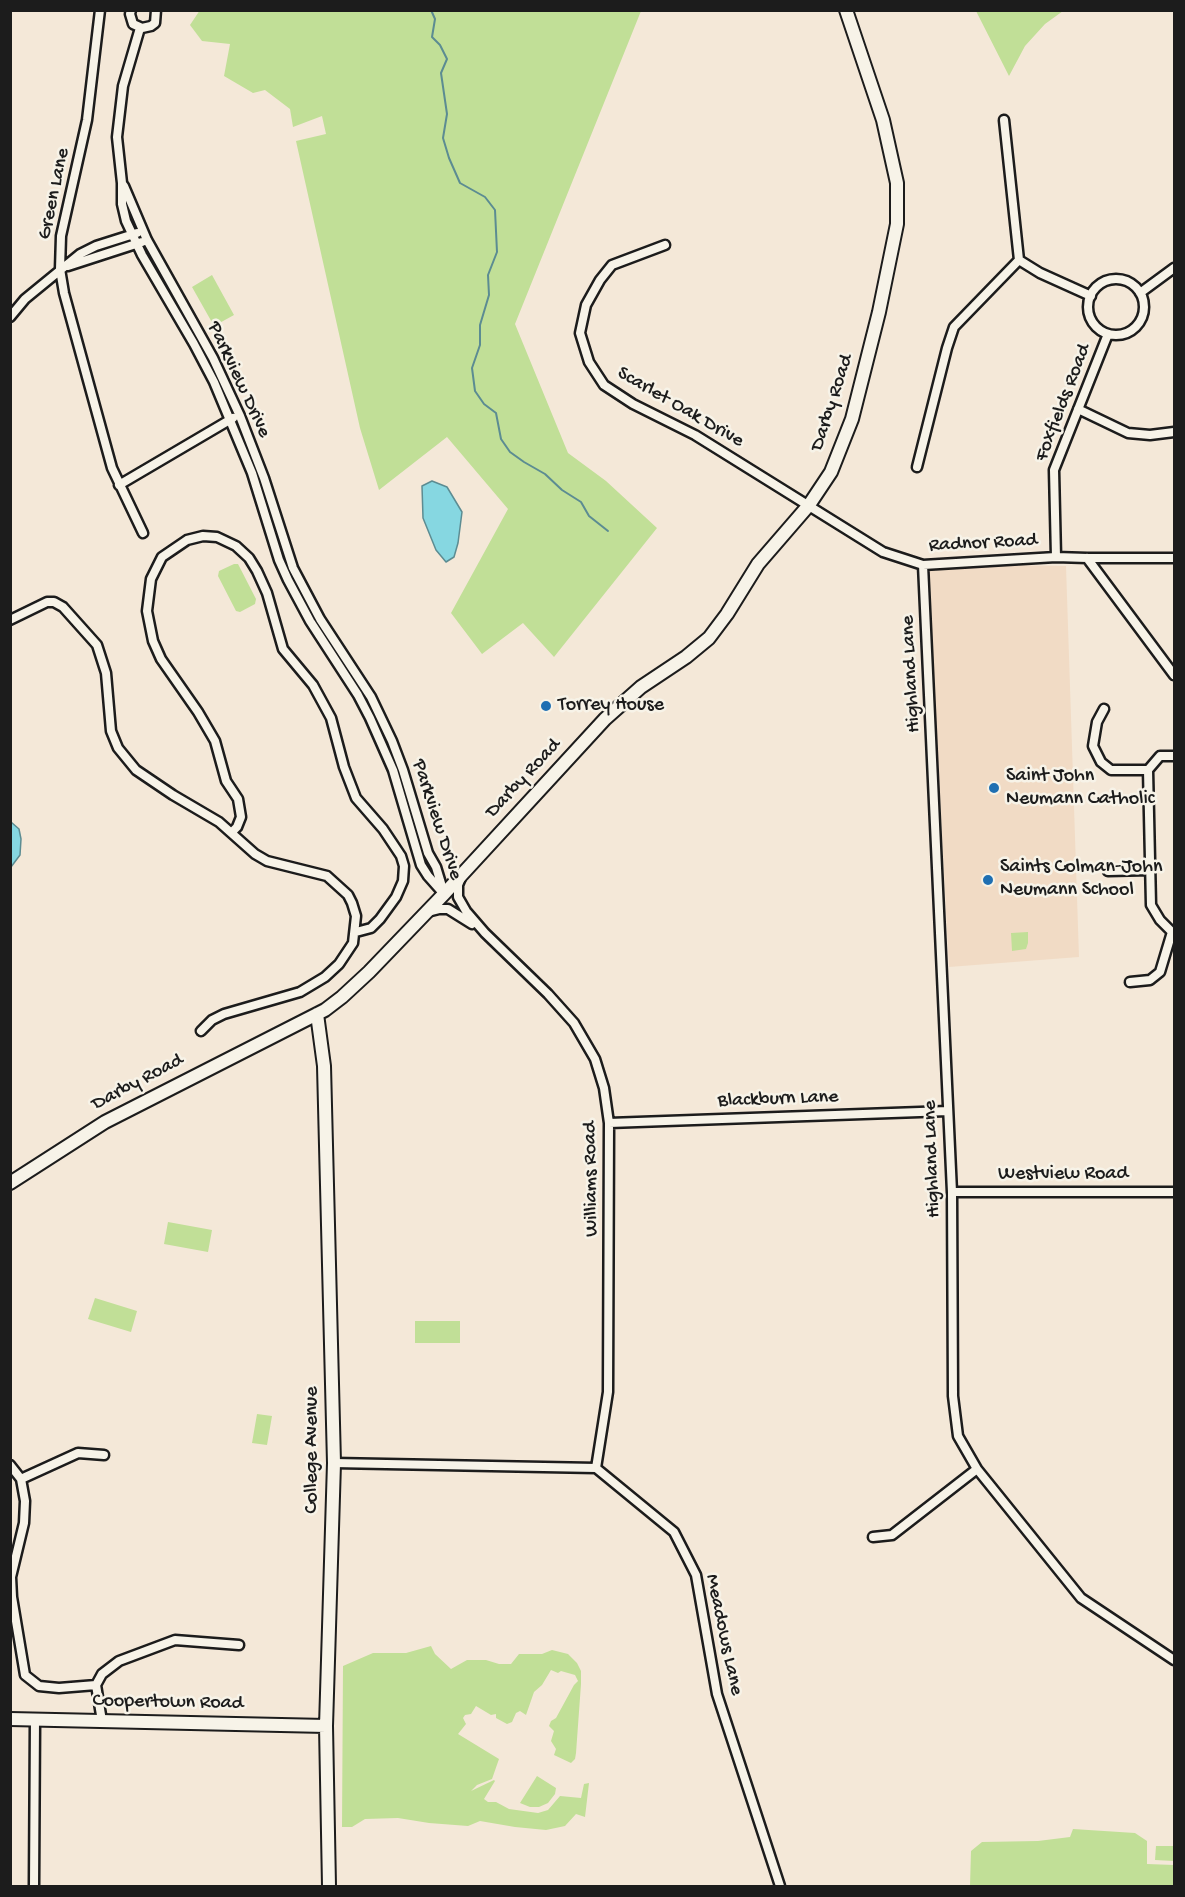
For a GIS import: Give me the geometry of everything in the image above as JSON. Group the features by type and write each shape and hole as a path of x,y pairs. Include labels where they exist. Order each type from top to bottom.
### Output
{"main road":[{"name":"Darby Road","path":"10,1183 105,1122 317,1014 342,997 462,875 605,719 641,687 686,657 709,638 758,564 809,505 831,472 852,419 879,312 897,224 897,183 883,120 846,10"},
{"name":"College Avenue","path":"317,1014 324,1066 334,1463 326,1726 329,1887"},
{"name":"Coopertown Road","path":"10,1719 326,1726"}],"street":[{"name":"Green Lane","path":"100,10 87,120 61,236 60,269 64,293 109,458 119,485 143,533"},
{"name":"Parkview Drive","path":"156,10 154,22 147,28 140,28 119,108 117,137 122,204 137,244 194,344 230,419 257,488 279,560 298,600 363,705 378,735 399,788 424,870 444,894"},
{"path":"130,11 131,20 140,28"},
{"path":"1004,120 1019,260"},
{"name":"Parkview Drive","path":"122,183 147,240 209,350 239,414 266,484 293,568 330,636 373,701 392,741 428,853 436,867 444,894"},
{"path":"10,317 25,299 80,254 143,230"},
{"path":"60,269 147,240"},
{"name":"Scarlet Oak Drive","path":"665,245 612,265 600,280 586,305 580,333 589,362 604,385 633,404 695,435 809,505"},
{"path":"1019,260 1040,273 1091,296 1102,283 1117,279 1129,282 1140,293 1174,268"},
{"path":"917,467 954,327 1019,260"},
{"name":"Foxfields Road","path":"1091,296 1089,310 1091,318 1101,331 1117,335 1126,333 1138,324 1144,311 1140,293"},
{"name":"Foxfields Road","path":"1056,556 1054,470 1108,334"},
{"path":"1078,409 1128,433 1150,435 1174,432"},
{"path":"119,485 239,414"},
{"path":"257,488 266,484"},
{"name":"Radnor Road","path":"809,505 884,552 922,565 1056,556 1174,558"},
{"path":"232,832 241,817 238,800 226,781 215,741 198,712 160,659 153,641 147,611 151,579 162,557 187,540 203,536 217,537 236,546 249,558 257,571 267,593 284,649 313,685 331,718 344,768 356,798 383,829 404,866 403,881 396,897 371,928 356,932"},
{"path":"1087,558 1174,675"},
{"name":"Highland Lane","path":"922,565 952,1192 953,1395 958,1436 977,1469 1081,1598 1174,1660"},
{"path":"10,620 46,602 54,602 63,607 90,634 100,652 106,673 111,731 123,755 136,770 232,832 255,854 267,861 314,871 334,881 348,895 352,903 356,916 353,943 345,957 319,981 300,992 224,1014 212,1020 201,1030"},
{"path":"363,705 373,701"},
{"path":"1104,709 1096,722 1093,746 1101,762 1111,770 1148,770"},
{"path":"1130,982 1150,980 1160,972 1173,932 1160,920 1151,905 1148,770 1160,756 1174,756"},
{"path":"399,788 408,785"},
{"path":"1108,871 1150,870"},
{"name":"Williams Road","path":"462,875 458,885 458,897 466,911 574,1023 595,1059 604,1089 609,1123 608,1392 596,1468"},
{"name":"Williams Road","path":"425,913 439,909 453,911 485,933"},
{"name":"Blackburn Lane","path":"609,1123 948,1111"},
{"name":"Westview Road","path":"952,1192 1174,1192"},
{"path":"21,1479 78,1453 104,1455"},
{"path":"334,1463 596,1468"},
{"path":"10,1465 21,1479 25,1501 24,1523 11,1577 24,1675 39,1686 59,1688 96,1685"},
{"name":"Meadows Lane","path":"596,1468 674,1532 696,1575 717,1694 780,1887"},
{"path":"873,1537 892,1535 977,1469"},
{"path":"102,1721 96,1685 102,1674 119,1661 175,1640 239,1645"},
{"path":"34,1887 35,1720"}],"shaded area":[{"path":"937,564 1066,566 1079,957 949,967 928,570"}],"green space":[{"path":"200,10 641,11 515,324 568,453 606,481 657,528 554,657 523,623 482,654 451,613 508,509 447,437 379,490 360,428 296,141 326,134 322,116 293,127 290,109 265,90 253,93 224,76 230,44 202,41 190,25"},
{"path":"976,11 1063,11 1045,24 1025,46 1009,76"},
{"path":"212,275 234,315 214,326 192,287"},
{"path":"238,564 256,599 255,604 240,612 236,611 218,576 219,571"},
{"path":"1028,932 1026,949 1012,951 1011,933"},
{"path":"168,1222 212,1230 208,1252 164,1244"},
{"path":"95,1298 137,1311 131,1332 88,1319"},
{"path":"415,1321 460,1321 460,1343 415,1343"},
{"path":"257,1414 272,1416 267,1445 252,1443"},
{"path":"431,1646 435,1654 451,1669 467,1660 511,1664 519,1654 542,1654 552,1650 568,1654 577,1663 581,1671 581,1684 576,1753 571,1763 554,1755 556,1749 551,1741 554,1731 549,1726 578,1681 575,1675 561,1671 558,1673 551,1670 542,1685 534,1692 526,1715 520,1711 516,1713 512,1722 507,1724 496,1718 496,1714 491,1715 476,1706 471,1714 463,1718 466,1724 458,1734 499,1759 492,1779 477,1785 471,1791 494,1780 484,1799 488,1802 496,1802 509,1809 538,1813 548,1810 560,1796 581,1798 584,1784 589,1783 585,1817 576,1814 565,1826 546,1830 480,1821 468,1826 398,1818 365,1819 352,1827 342,1827 343,1666 373,1653 406,1653"},
{"path":"537,1776 556,1788 555,1794 548,1803 539,1807 530,1807 520,1803"},
{"path":"1073,1829 1135,1833 1147,1841 1147,1864 1174,1865 1174,1886 970,1886 971,1851 982,1842 1038,1841 1070,1837"},
{"path":"1156,1846 1174,1846 1174,1861 1155,1860"}],"water":[{"path":"432,481 447,487 462,512 454,557 446,562 436,550 423,518 422,486"},
{"path":"11,822 19,829 21,839 20,855 11,867"}],"waterway":[{"path":"431,10 435,19 432,37 440,45 447,59 441,73 447,114 443,138 449,158 460,183 485,197 495,210 497,252 488,275 489,295 480,325 480,345 472,368 475,391 484,404 496,413 501,439 510,452 545,474 562,490 581,502 589,516 608,531"}],"place":[{"name":"Torrey House","path":"546,706"},
{"name":"Saint John Neumann Catholic","path":"994,788"},
{"name":"Saints Colman-John Neumann School","path":"988,880"}]}
